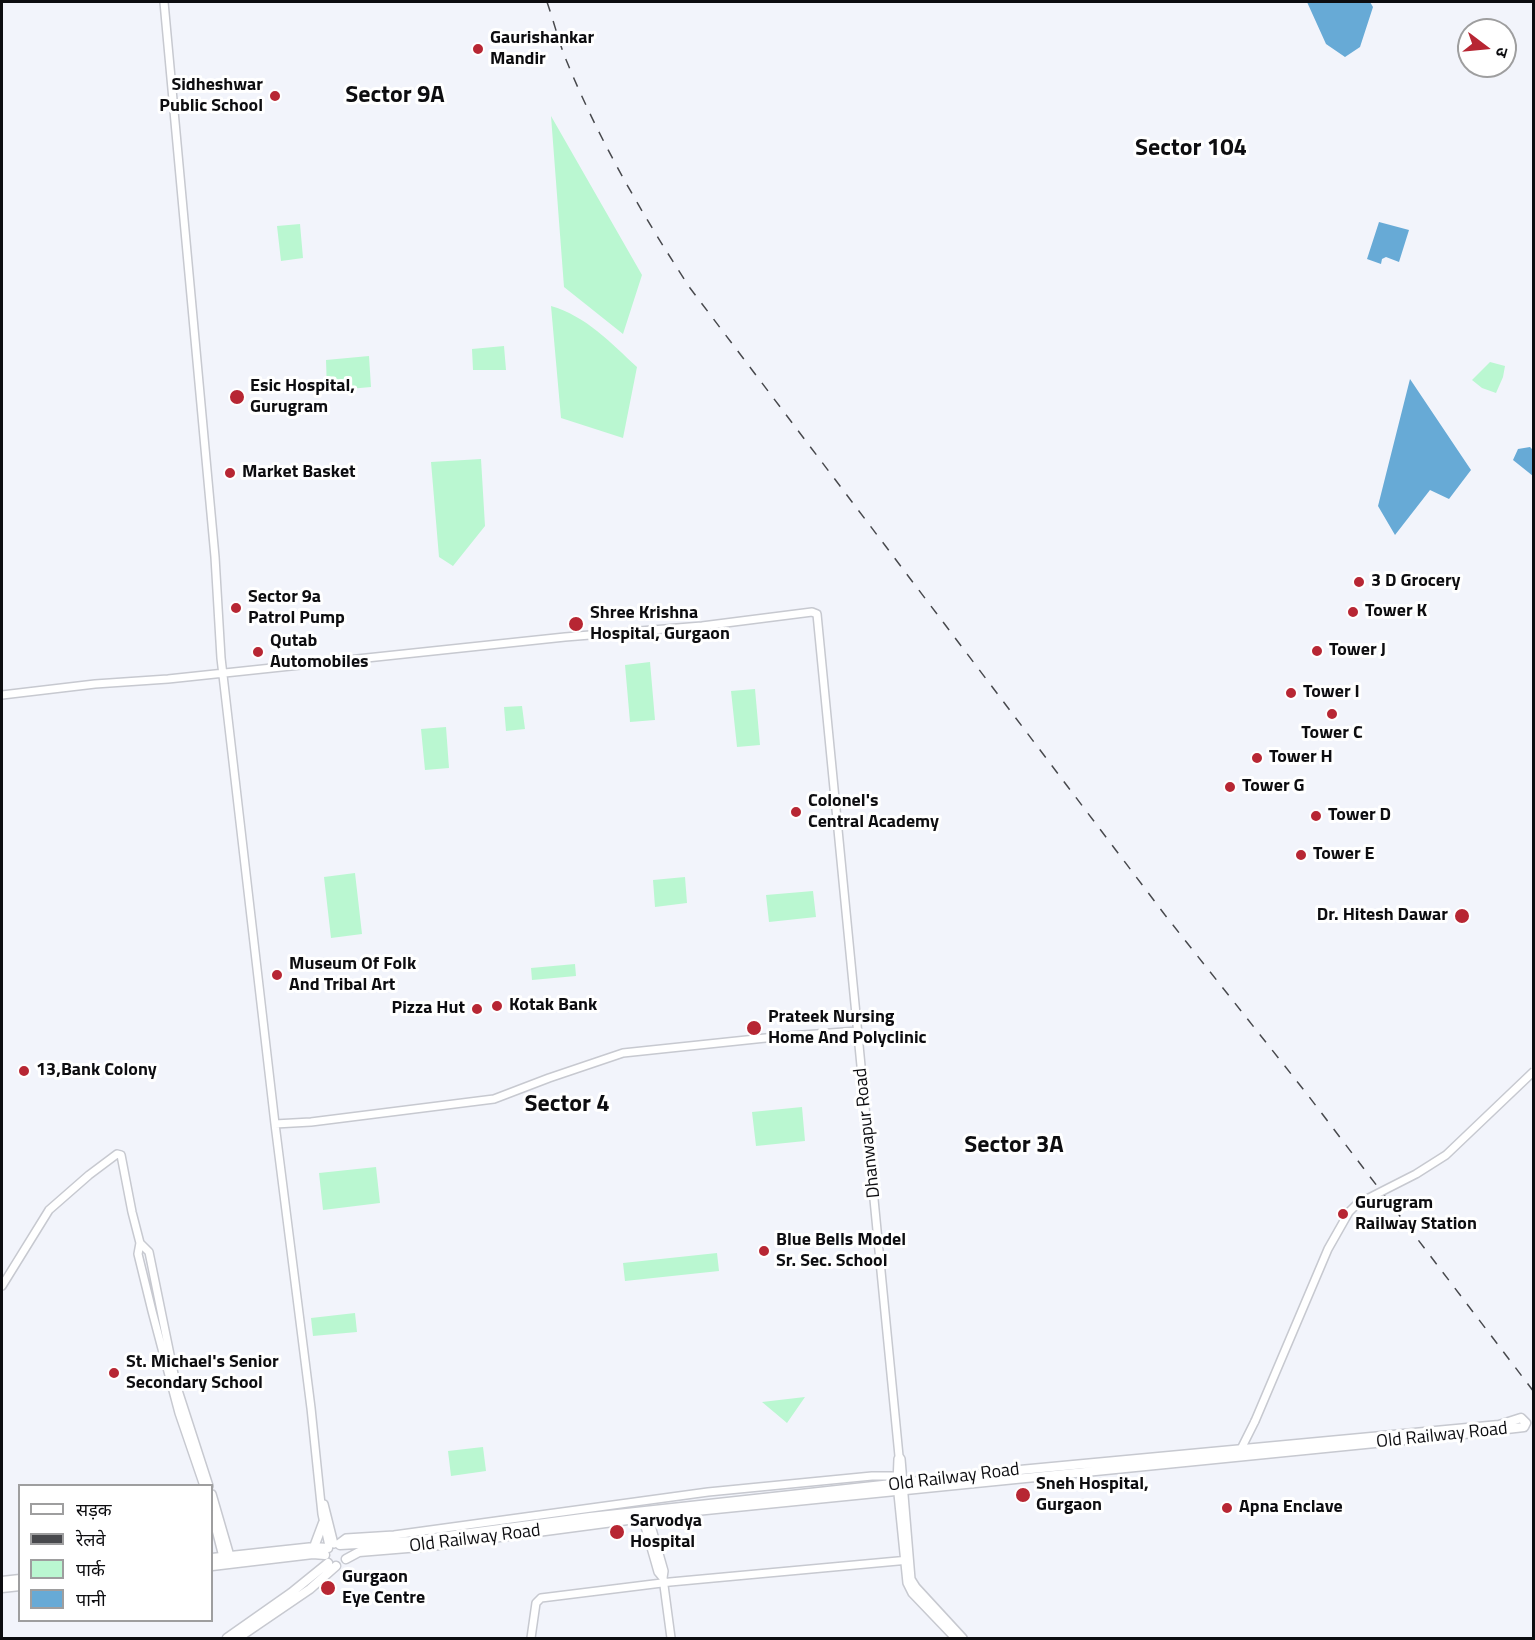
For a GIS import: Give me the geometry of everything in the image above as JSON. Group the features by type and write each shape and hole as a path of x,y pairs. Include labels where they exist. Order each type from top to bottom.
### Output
{"main road":[{"name":"Old Railway Road","path":"213,1558 315,1547 332,1551 341,1565 346,1559 359,1552 432,1546 645,1514 878,1487 942,1486 1239,1454 1498,1425 1521,1419 1526,1423 1524,1427 1485,1432 1239,1454"},
{"name":"Old Railway Road","path":"213,1566 579,1519 645,1514 900,1485"},
{"path":"315,1547 323,1523"},
{"path":"332,1551 345,1549 346,1559"},
{"name":"Old Railway Road","path":"234,1637 291,1593 332,1551"},
{"path":"2,1581 18,1579"},
{"path":"2,1588 18,1586"}],"street":[{"path":"164,2 214,540 224,674 323,1523 332,1551"},
{"name":"Dhanwapur Road","path":"224,674 702,626 812,612 819,616 899,1456 902,1459 900,1485 906,1560"},
{"path":"2,695 224,674"},
{"path":"275,1124 311,1122 500,1097 623,1053 858,1030"},
{"path":"1239,1454 1328,1249 1349,1212 1357,1204 1416,1174 1446,1155 1533,1071"},
{"path":"2,1286 49,1210 89,1175 117,1154 120,1155 123,1158 140,1243 138,1254 179,1413 204,1484"},
{"path":"140,1243 149,1252 176,1383 209,1484"},
{"path":"332,1551 346,1538 394,1535 708,1492 877,1476 900,1485"},
{"path":"877,1476 878,1487"},
{"path":"320,1490 332,1551"},
{"path":"213,1498 227,1557"},
{"path":"577,1509 579,1519"},
{"path":"645,1514 664,1571 663,1580 671,1638"},
{"path":"213,1517 227,1557"},
{"path":"531,1638 536,1603 542,1598 663,1580 906,1560"},
{"path":"906,1560 907,1582 912,1593 955,1638"},
{"path":"906,1560 913,1583 963,1638"}],"green space":[{"path":"551,116 642,275 623,334 564,287"},
{"path":"300,224 303,258 281,261 277,226"},
{"path":"551,306 587,323 637,367 623,438 561,418"},
{"path":"504,346 506,370 473,370 472,349"},
{"path":"369,356 371,387 327,391 326,360"},
{"path":"1490,362 1505,366 1496,393 1482,388 1472,380"},
{"path":"481,459 485,526 453,566 439,557 431,462"},
{"path":"650,662 655,720 630,722 625,665"},
{"path":"755,689 760,745 737,747 731,691"},
{"path":"522,706 525,729 506,731 504,707"},
{"path":"446,727 449,768 425,770 421,729"},
{"path":"355,873 362,934 331,938 324,877"},
{"path":"685,877 687,903 655,907 653,880"},
{"path":"813,891 816,917 769,922 766,895"},
{"path":"575,964 576,976 532,980 531,968"},
{"path":"802,1107 805,1141 756,1146 752,1112"},
{"path":"376,1167 380,1203 323,1210 319,1173"},
{"path":"717,1253 719,1271 625,1281 623,1263"},
{"path":"355,1313 357,1332 313,1336 311,1318"},
{"path":"805,1397 787,1423 762,1402"},
{"path":"483,1447 486,1471 451,1476 448,1451"}],"water":[{"path":"1307,2 1370,2 1373,7 1360,47 1345,57 1326,44"},
{"path":"1379,222 1409,230 1399,262 1386,257 1382,259 1381,264 1367,259"},
{"path":"1410,379 1471,470 1449,499 1430,490 1395,535 1378,506"},
{"path":"1530,447 1533,450 1533,476 1513,460 1518,449"}],"railway":[{"path":"547,2 564,55 608,150 639,206 690,288 1165,915 1307,1094 1534,1392"}],"place":[{"name":"Gaurishankar Mandir","path":"478,49"},
{"name":"Sidheshwar Public School","path":"275,96"},
{"name":"Esic Hospital, Gurugram","path":"237,397"},
{"name":"Market Basket","path":"230,473"},
{"name":"3 D Grocery","path":"1359,582"},
{"name":"Sector 9a Patrol Pump","path":"236,608"},
{"name":"Tower K","path":"1353,612"},
{"name":"Shree Krishna Hospital, Gurgaon","path":"576,624"},
{"name":"Tower J","path":"1317,651"},
{"name":"Qutab Automobiles","path":"258,652"},
{"name":"Tower I","path":"1291,693"},
{"name":"Tower C","path":"1332,714"},
{"name":"Tower H","path":"1257,758"},
{"name":"Tower G","path":"1230,787"},
{"name":"Colonel's Central Academy","path":"796,812"},
{"name":"Tower D","path":"1316,816"},
{"name":"Tower E","path":"1301,855"},
{"name":"Dr. Hitesh Dawar","path":"1462,916"},
{"name":"Museum Of Folk And Tribal Art","path":"277,975"},
{"name":"Kotak Bank","path":"497,1006"},
{"name":"Pizza Hut","path":"477,1009"},
{"name":"Prateek Nursing Home And Polyclinic","path":"754,1028"},
{"name":"13,Bank Colony","path":"24,1071"},
{"name":"Gurugram Railway Station","path":"1343,1214"},
{"name":"Blue Bells Model Sr. Sec. School","path":"764,1251"},
{"name":"St. Michael's Senior Secondary School","path":"114,1373"},
{"name":"Sneh Hospital, Gurgaon","path":"1023,1495"},
{"name":"Apna Enclave","path":"1227,1508"},
{"name":"Sarvodya Hospital","path":"617,1532"},
{"name":"Gurgaon Eye Centre","path":"328,1588"}],"district":[{"name":"Sector 9A","path":"395,96"},
{"name":"Sector 104","path":"1191,149"},
{"name":"Sector 4","path":"567,1105"},
{"name":"Sector 3A","path":"1014,1146"}]}
